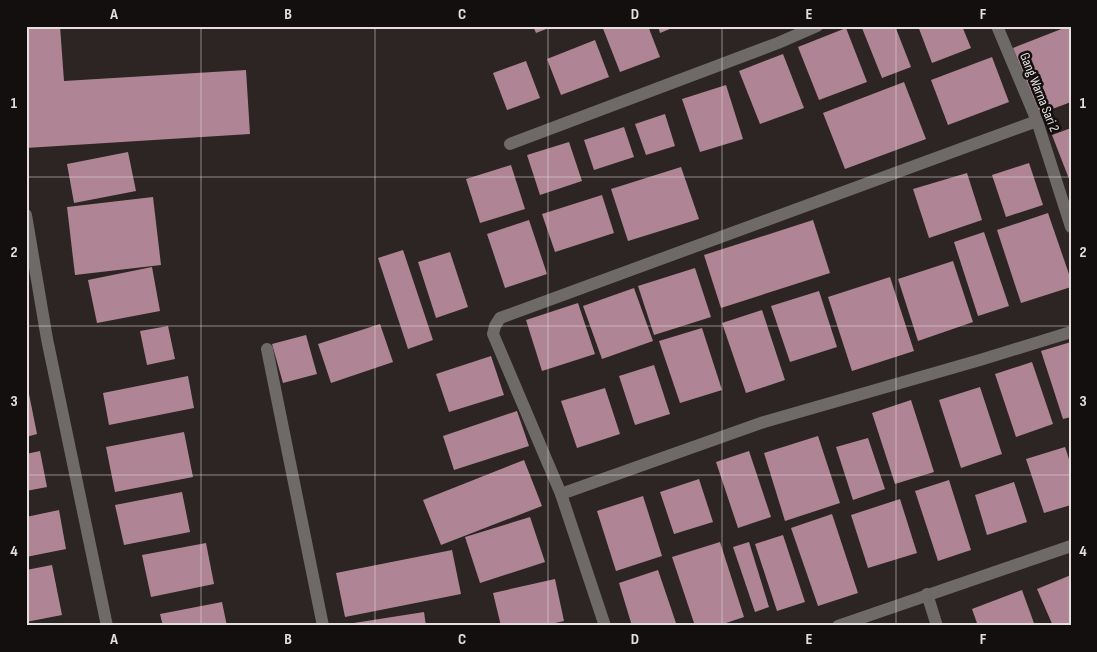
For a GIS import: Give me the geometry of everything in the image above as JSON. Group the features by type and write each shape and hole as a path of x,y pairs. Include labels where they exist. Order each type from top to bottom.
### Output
{"street":[{"path":"510,144 778,44 817,26"},
{"name":"Gang Warna Sari 2","path":"997,26 1037,121 1071,228"},
{"path":"605,626 561,494 492,334 500,318 1037,121"},
{"path":"26,215 47,339 108,626"},
{"path":"561,494 764,422 1071,332"},
{"path":"267,349 323,626"},
{"path":"838,626 1071,546"},
{"path":"927,594 936,626"}],"building":[{"path":"26,26 60,26 64,81 246,70 250,134 26,148"},
{"path":"533,26 554,26 536,33"},
{"path":"602,26 648,26 660,57 620,72"},
{"path":"658,26 677,26 660,33"},
{"path":"866,26 895,26 911,67 882,78 862,28"},
{"path":"918,26 962,26 971,48 932,63"},
{"path":"1069,26 1071,31 1071,102 1039,114 1013,48"},
{"path":"846,28 867,82 819,100 798,47"},
{"path":"595,40 609,77 561,95 547,59"},
{"path":"783,54 804,108 760,124 739,71"},
{"path":"992,57 1009,102 948,125 931,80"},
{"path":"526,61 540,98 507,110 493,73"},
{"path":"904,82 926,139 845,169 823,113"},
{"path":"726,85 743,139 700,152 682,99"},
{"path":"665,114 675,146 646,155 635,124"},
{"path":"624,127 634,157 594,170 584,140"},
{"path":"1071,128 1071,184 1052,135"},
{"path":"569,142 582,181 540,195 527,155"},
{"path":"128,152 136,191 74,203 67,164"},
{"path":"1029,163 1043,205 1006,217 992,175"},
{"path":"511,165 525,209 480,223 466,179"},
{"path":"681,167 699,219 628,241 611,189"},
{"path":"967,173 982,220 929,238 913,189"},
{"path":"602,195 614,233 555,252 542,214"},
{"path":"153,197 161,265 75,275 67,207"},
{"path":"1048,213 1071,280 1071,287 1021,303 997,230"},
{"path":"529,220 547,274 505,288 487,234"},
{"path":"813,220 830,273 721,308 704,255"},
{"path":"984,232 1009,306 978,316 954,242"},
{"path":"403,250 433,340 408,349 378,258"},
{"path":"450,252 468,307 436,318 418,262"},
{"path":"953,261 973,322 918,341 898,279"},
{"path":"152,267 160,311 97,323 88,280"},
{"path":"695,268 711,317 654,335 638,286"},
{"path":"890,277 914,351 852,371 828,297"},
{"path":"634,288 653,341 602,359 583,306"},
{"path":"819,291 837,347 790,362 771,306"},
{"path":"578,303 595,354 542,371 526,320"},
{"path":"762,310 785,380 746,393 722,323"},
{"path":"380,324 393,362 331,383 318,344"},
{"path":"168,326 175,359 147,365 140,331"},
{"path":"702,328 722,390 680,403 659,341"},
{"path":"306,335 317,374 283,383 272,344"},
{"path":"1071,342 1071,417 1063,419 1041,351"},
{"path":"491,356 504,395 449,412 436,374"},
{"path":"1032,362 1053,424 1016,437 995,374"},
{"path":"654,365 670,414 635,425 619,376"},
{"path":"188,376 194,408 109,425 103,393"},
{"path":"26,384 37,434 26,437"},
{"path":"980,387 1002,454 961,468 939,400"},
{"path":"605,388 620,434 577,448 561,401"},
{"path":"911,400 934,472 895,484 872,413"},
{"path":"517,411 529,446 454,470 443,436"},
{"path":"184,432 193,477 115,492 106,447"},
{"path":"818,436 840,503 785,521 764,453"},
{"path":"868,438 885,489 853,500 836,447"},
{"path":"1065,447 1071,465 1071,505 1044,513 1026,459"},
{"path":"40,451 47,487 26,491 26,454"},
{"path":"749,451 771,517 738,528 716,462"},
{"path":"524,460 542,506 441,545 423,500"},
{"path":"699,479 713,522 674,534 660,492"},
{"path":"949,480 971,550 938,561 915,491"},
{"path":"1014,482 1027,522 987,535 975,495"},
{"path":"182,492 190,532 124,545 115,505"},
{"path":"643,496 662,556 616,571 597,511"},
{"path":"900,499 917,553 868,568 851,515"},
{"path":"59,510 66,549 26,557 26,517"},
{"path":"832,514 858,593 818,606 791,528"},
{"path":"530,517 545,562 480,583 465,537"},
{"path":"783,535 805,602 777,611 755,544"},
{"path":"720,542 744,617 717,626 695,626 672,557"},
{"path":"749,542 769,607 755,612 733,547"},
{"path":"206,543 214,584 151,597 142,555"},
{"path":"452,550 461,594 345,617 336,573"},
{"path":"52,565 62,615 26,622 26,570"},
{"path":"658,570 677,626 632,626 619,583"},
{"path":"1071,575 1071,626 1053,626 1037,589"},
{"path":"555,579 564,621 542,626 501,626 493,593"},
{"path":"1022,590 1035,626 978,626 972,609"},
{"path":"222,602 227,626 163,626 160,614"},
{"path":"424,612 426,626 341,625"}]}
